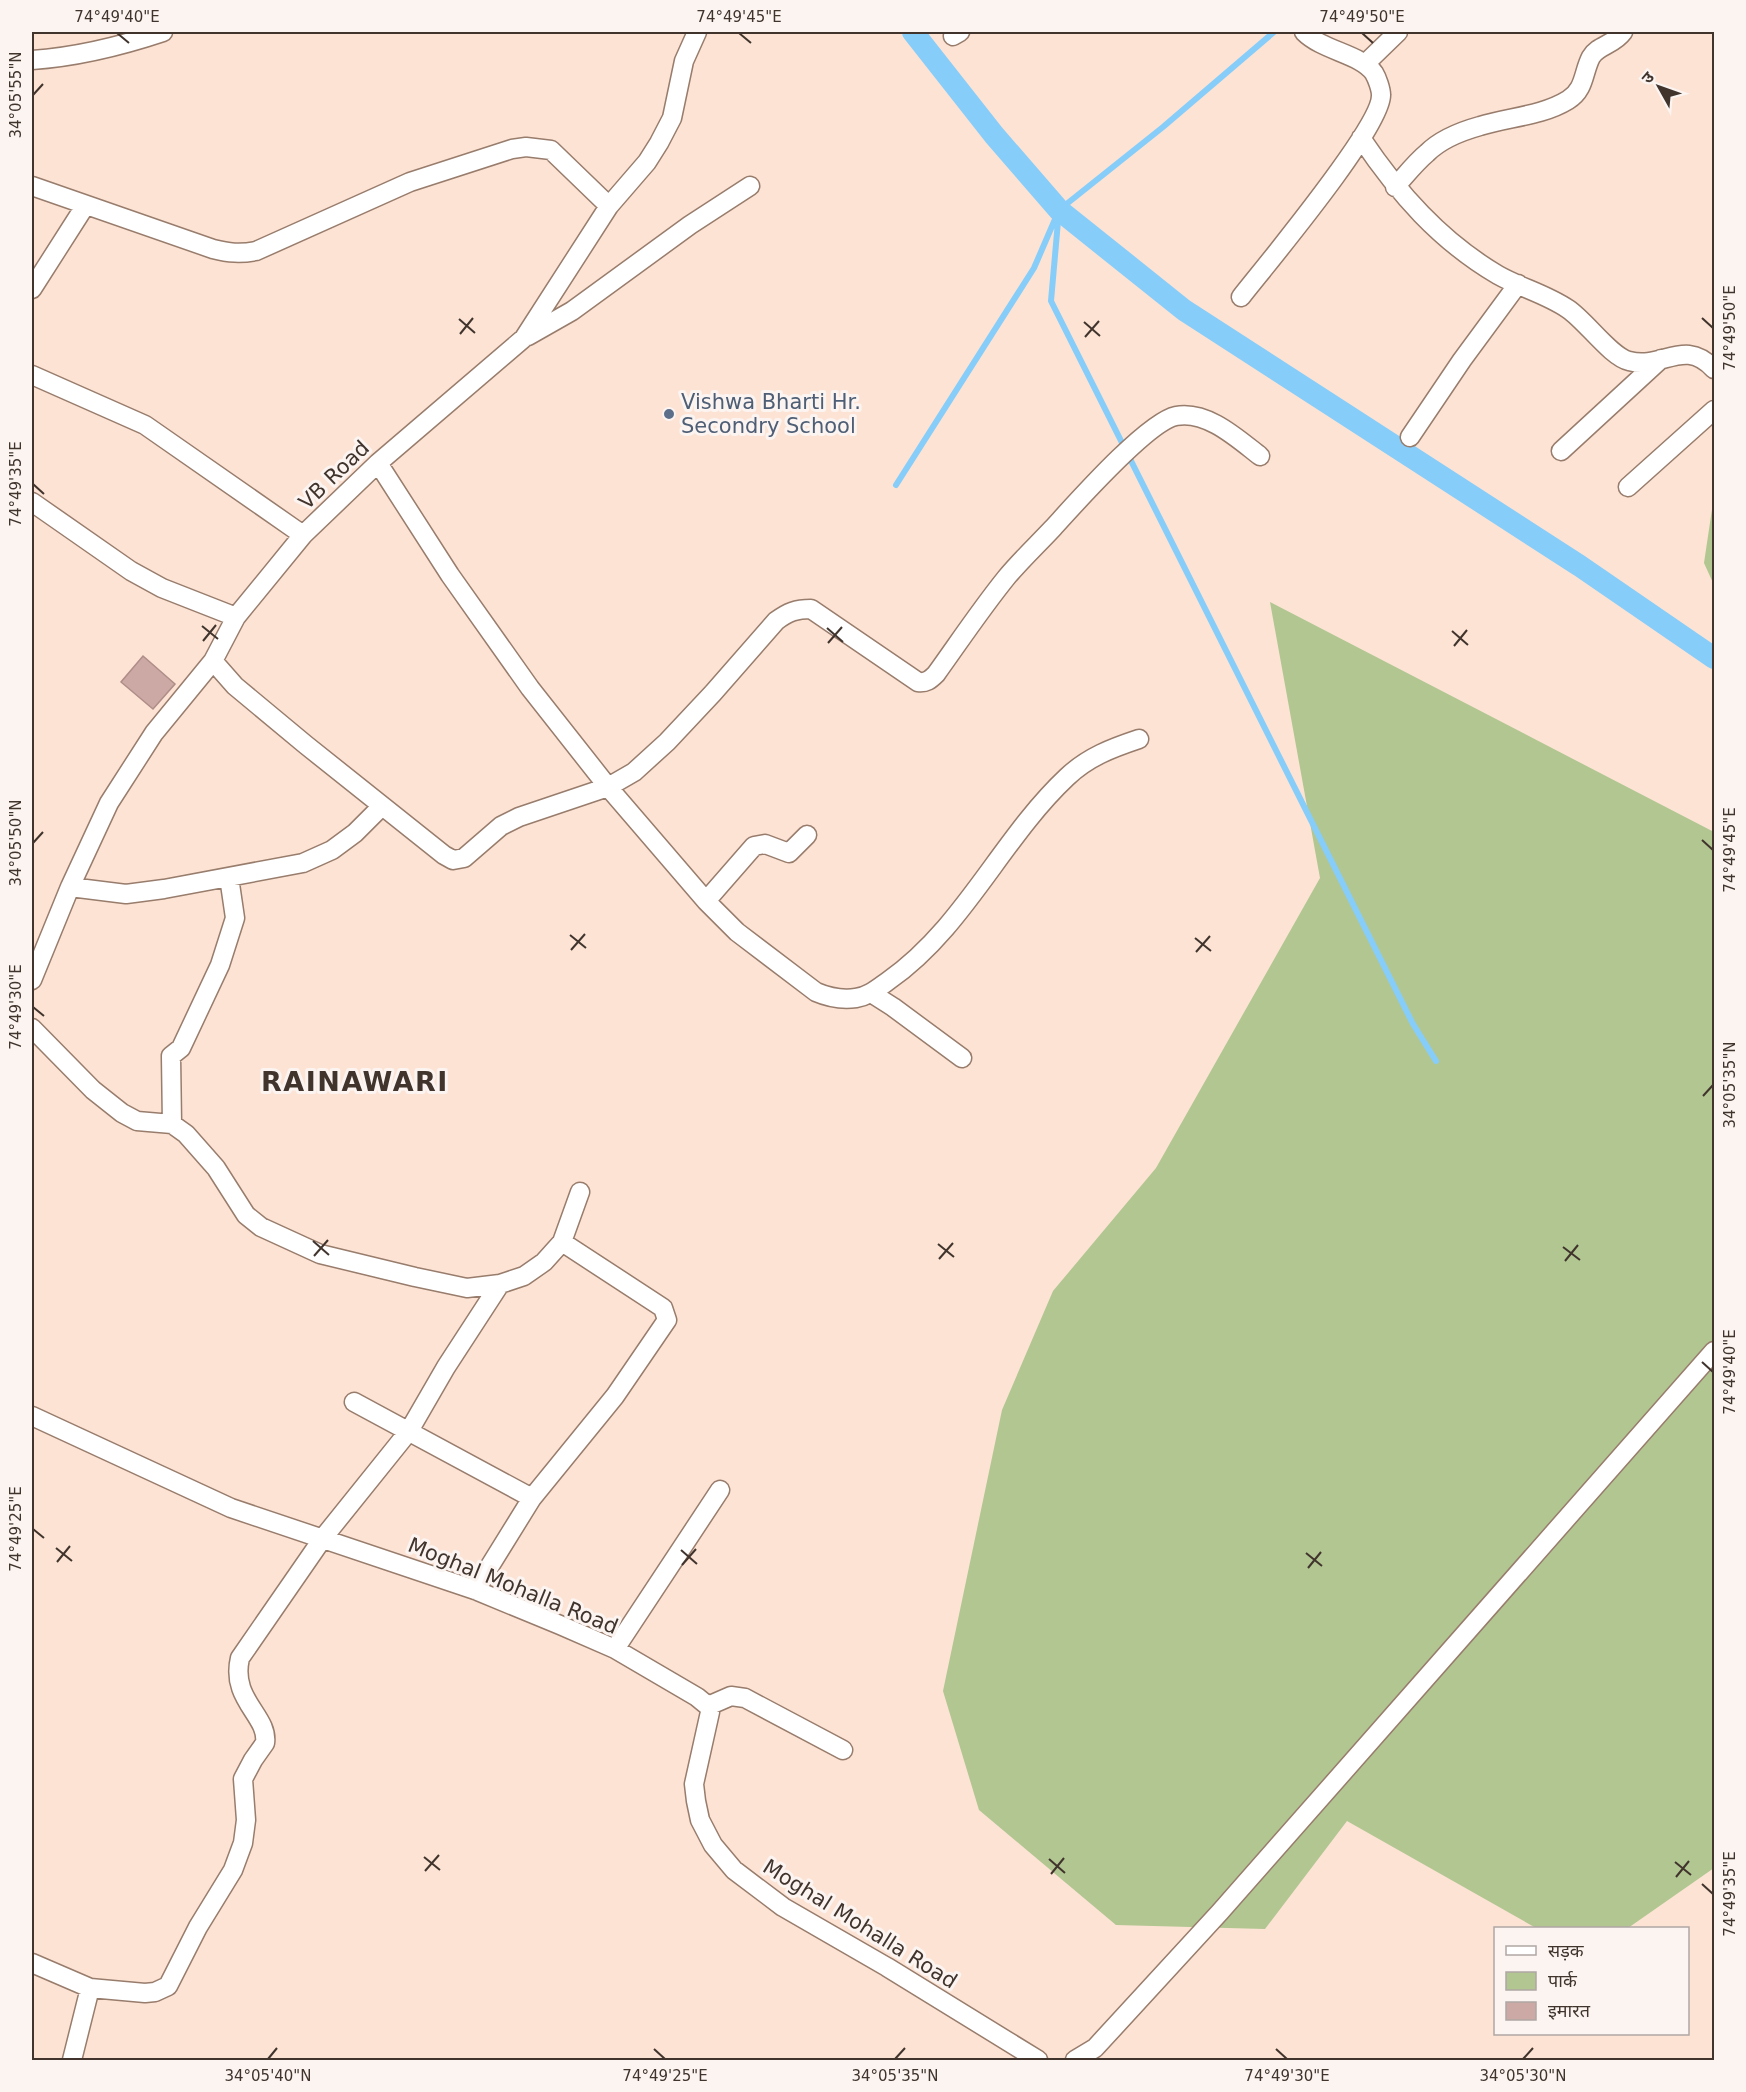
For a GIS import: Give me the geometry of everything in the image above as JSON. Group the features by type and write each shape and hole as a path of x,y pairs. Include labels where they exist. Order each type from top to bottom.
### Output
{"street":[{"path":"32,60 53,59 93,51 163,32"},
{"name":"VB Road","path":"32,980 70,887 109,803 154,733 213,661 236,617 303,535 378,463 524,338 609,206 647,162 659,143 672,118 684,61 697,32"},
{"path":"1365,64 1398,32"},
{"path":"1395,187 1428,151 1457,135 1480,126 1552,108 1570,99 1584,81 1594,53 1614,42 1623,32"},
{"path":"1241,297 1334,179 1377,111 1381,95 1375,75 1365,64 1323,46 1305,33"},
{"path":"1361,138 1395,187 1417,212 1482,265 1565,307 1582,320 1621,358 1629,362 1644,363 1687,354 1703,358 1714,369"},
{"path":"32,186 213,249 242,254 256,251 410,182 512,149 526,147 551,150 609,206"},
{"path":"524,338 572,310 690,225 750,186"},
{"path":"32,289 85,206"},
{"path":"1410,437 1462,360 1518,284"},
{"path":"1561,451 1661,359"},
{"path":"32,375 145,425 303,535"},
{"path":"1628,487 1714,410"},
{"path":"213,661 235,686 306,746 444,855 453,860 464,858 501,826 519,817 608,787 634,772 667,742 776,621 797,609 811,609 918,682 929,681 1006,578 1117,459 1170,417 1178,415 1201,419 1231,433 1260,456"},
{"path":"378,463 450,575 530,688 608,787 706,902 737,932 816,993 838,999 857,998 871,993 899,974 930,946 964,907 1038,809 1067,777 1094,756 1139,739"},
{"path":"32,502 131,571 162,588 236,617"},
{"path":"70,887 126,894 303,863 332,850 355,833 382,806"},
{"path":"706,902 754,846 765,844 789,853 807,835"},
{"path":"172,1124 171,1056 181,1048 220,965 235,918 229,877"},
{"path":"871,993 893,1006 962,1058"},
{"path":"32,1028 93,1090 122,1113 137,1121 172,1124 186,1134 216,1168 246,1215 261,1227 320,1254 467,1288 500,1284 524,1276 549,1257 562,1242 580,1192"},
{"path":"475,1590 532,1498 615,1396 667,1320 663,1308 562,1242"},
{"path":"32,1963 90,1988 145,1993 155,1992 168,1986 198,1927 232,1870 243,1843 246,1820 243,1779 249,1765 265,1743 266,1737 241,1692 237,1678 240,1658 323,1538 410,1431 446,1368 500,1284"},
{"path":"1075,2061 1095,2048 1220,1912 1714,1351"},
{"path":"354,1402 532,1498"},
{"name":"Moghal Mohalla Road","path":"32,1416 231,1508 475,1590 615,1649 697,1697 708,1706 710,1717 694,1784 700,1820 713,1845 734,1870 783,1907 887,1967 1038,2061"},
{"path":"615,1649 720,1490"},
{"path":"708,1706 731,1696 745,1698 843,1750"},
{"path":"72,2061 90,1988"}],"green space":[{"path":"1714,496 1714,585 1704,563"},
{"path":"1270,602 1714,832 1714,1868 1629,1927 1534,1927 1347,1821 1265,1929 1116,1925 979,1810 943,1691 1002,1410 1053,1291 1156,1168 1320,878"}],"building":[{"path":"143,656 175,684 153,709 121,682"}],"waterway":[{"path":"913,32 994,135 1059,210 1184,310 1580,566 1714,658"},
{"path":"896,485 1034,268 1059,210 1163,127 1274,32"},
{"path":"1059,210 1051,301 1413,1024 1436,1061"}],"place":[{"name":"Vishwa Bharti Hr. Secondry School","path":"669,414"}],"district":[{"name":"RAINAWARI","path":"355,1081"}]}
